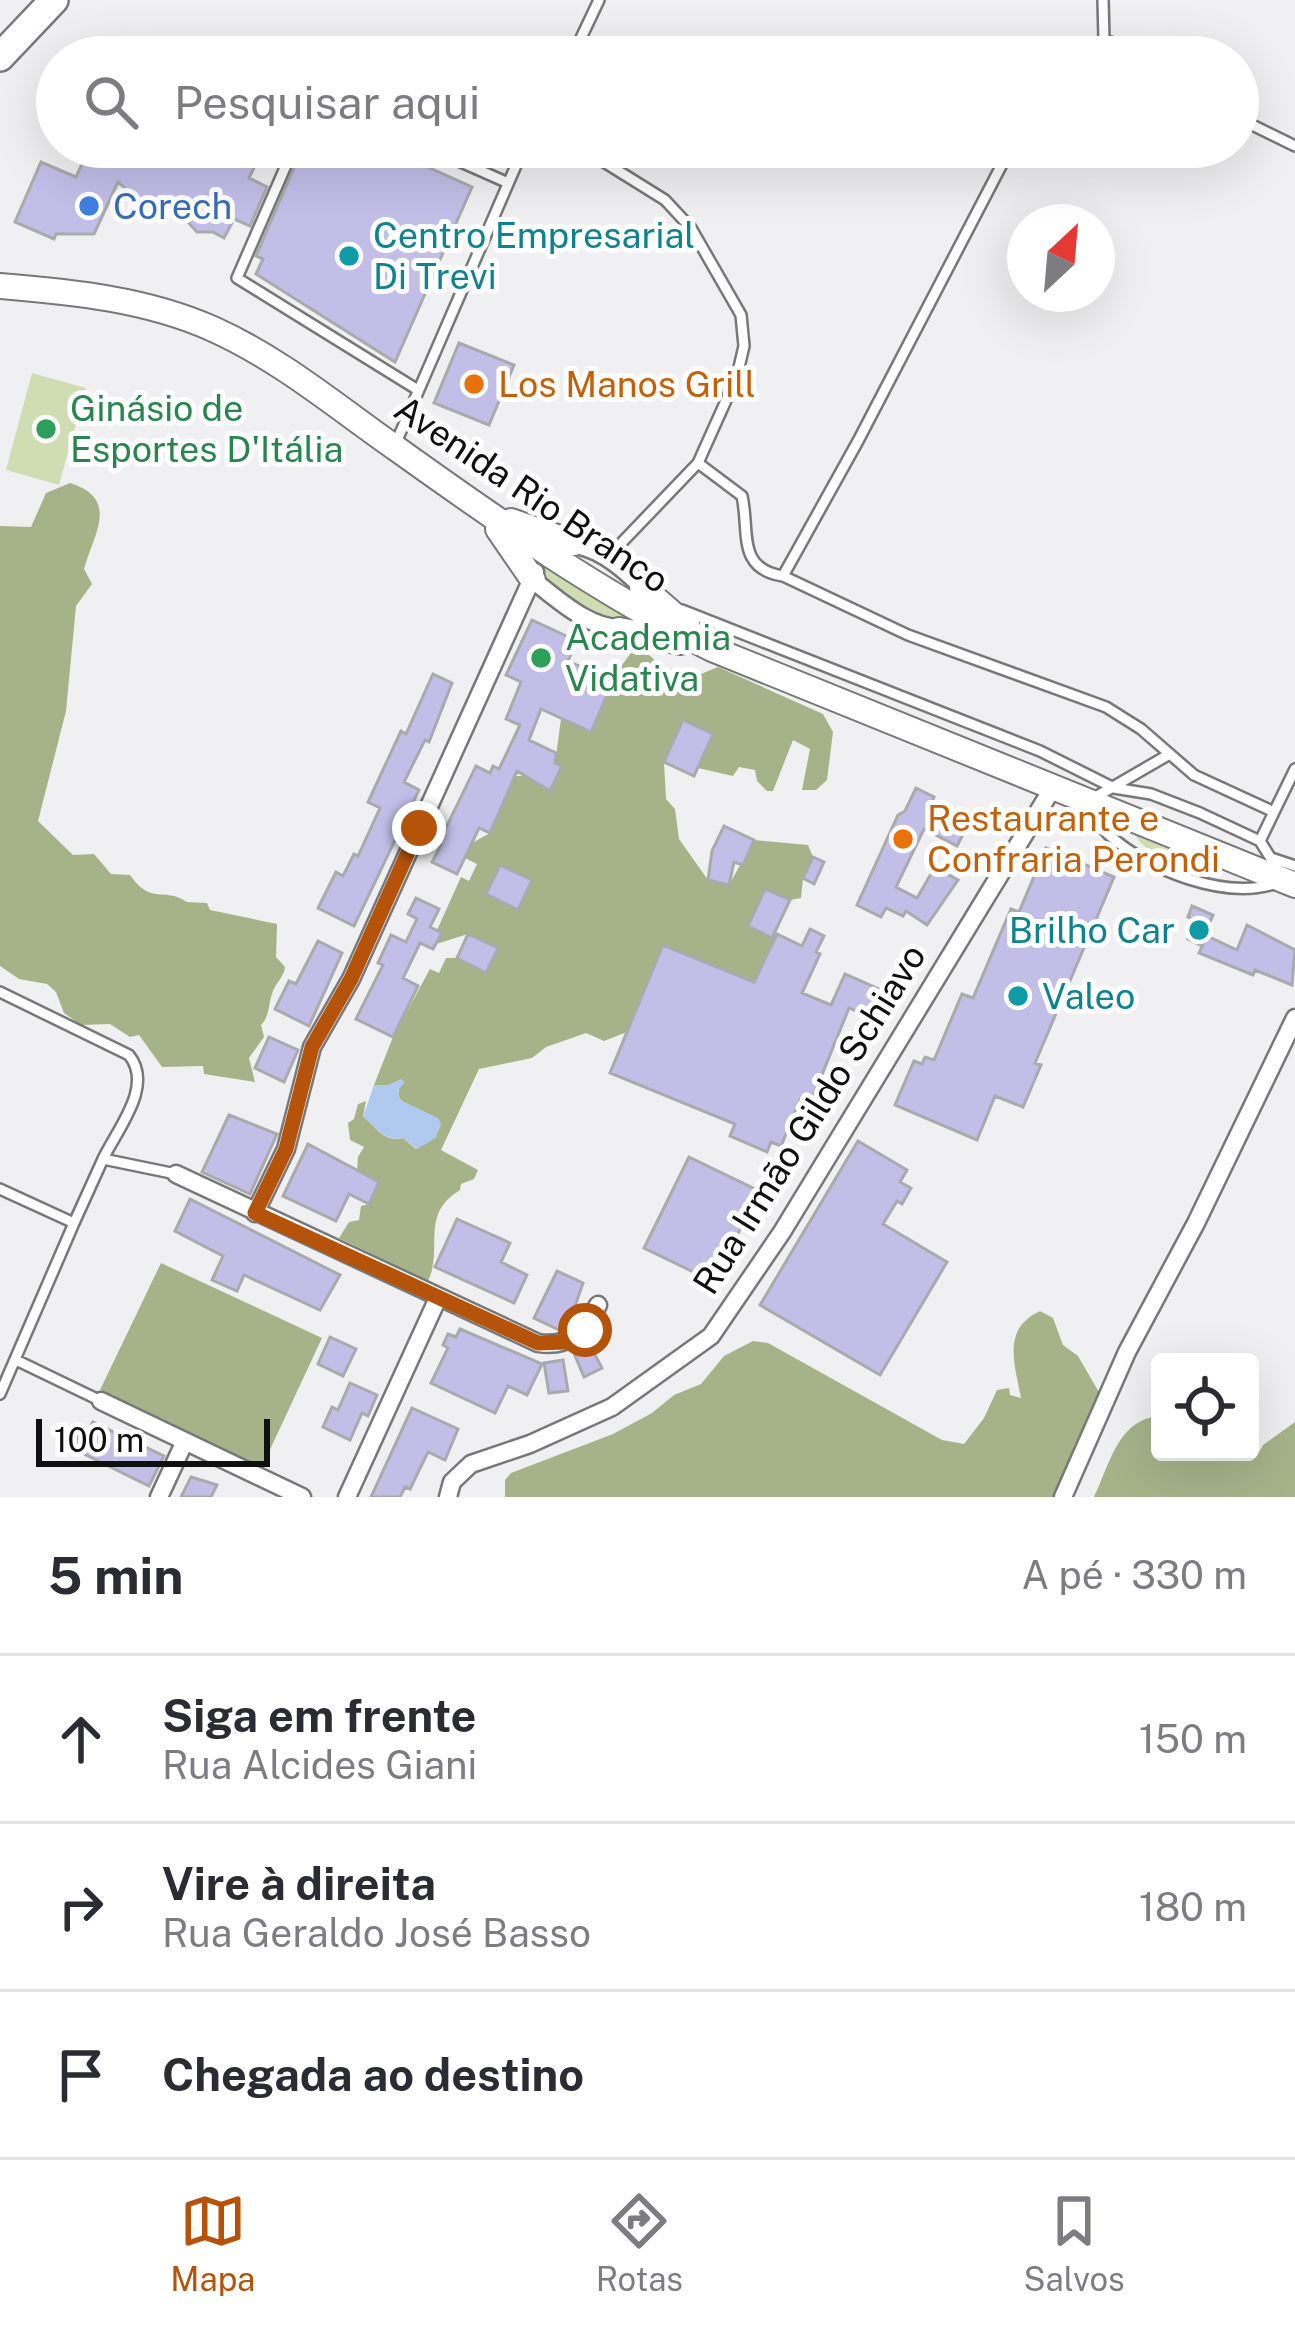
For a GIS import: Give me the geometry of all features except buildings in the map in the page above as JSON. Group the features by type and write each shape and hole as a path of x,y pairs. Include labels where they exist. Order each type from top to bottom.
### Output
{"main road":[{"path":"0,57 54,0"},
{"name":"Avenida Rio Branco","path":"0,286 79,292 162,310 210,328 283,368 543,553 648,601 712,649"},
{"path":"486,512 574,544"},
{"path":"486,512 533,580"},
{"path":"619,630 712,649 1052,789 1286,872"}],"street":[{"path":"255,1213 286,1149 312,1047 351,979 543,553 554,544 574,544 607,558 648,601 631,626 619,630 578,613 533,580"},
{"name":"Rua Irmão Gildo Schiavo","path":"448,1497 452,1482 471,1464 612,1407 711,1336 782,1232 1052,789"},
{"path":"1063,1497 1127,1352 1196,1223 1295,1018"},
{"path":"176,1174 547,1345 579,1335 598,1305"},
{"path":"346,1497 438,1298"},
{"path":"101,1401 302,1497"},
{"path":"159,1497 185,1442"}],"lane":[{"path":"583,36 599,0"},
{"path":"1103,0 1104,36"},
{"path":"1259,128 1295,146"},
{"path":"285,168 237,278 418,390"},
{"path":"474,168 506,182"},
{"path":"394,447 513,168"},
{"path":"607,558 698,463 737,376 744,346 741,315 691,228 665,200 614,168"},
{"path":"783,576 1000,168"},
{"path":"698,463 742,496 752,560 767,574 783,576 908,635 1106,707 1142,729 1194,775 1274,812"},
{"path":"648,601 707,617 1040,751 1114,788 1150,794 1260,841 1286,872"},
{"path":"1087,802 1168,755"},
{"path":"1260,841 1295,769"},
{"path":"0,992 128,1054 138,1066 140,1085 0,1394"},
{"path":"103,1159 176,1174"},
{"path":"0,1189 74,1223"},
{"path":"16,1360 101,1401"}],"green space":[{"name":"Ginásio de Esportes D'Itália","path":"32,373 86,388 59,485 6,470"},
{"path":"70,483 95,498 100,519 84,569 92,584 76,606 66,711 38,821 73,855 94,854 111,874 130,875 151,893 207,903 210,910 277,924 276,957 285,967 261,1025 264,1037 249,1058 255,1082 204,1074 203,1066 162,1067 139,1035 130,1037 110,1024 81,1025 64,1013 56,992 47,984 19,979 0,966 0,526 31,527 46,493"},
{"path":"542,561 632,616 605,617 576,605 554,586"},
{"path":"633,650 654,660 681,692 701,674 718,667 823,714 833,732 827,780 816,790 802,790 810,749 793,740 773,791 757,781 755,770 739,767 733,776 698,768 713,734 683,720 664,762 666,799 675,809 679,839 708,880 729,885 754,840 808,845 813,857 803,878 801,898 748,926 774,939 761,970 804,990 788,996 663,945 627,1032 604,1041 586,1033 546,1047 532,1058 479,1069 441,1150 478,1170 440,1210 428,1281 339,1238 349,1222 359,1220 361,1206 369,1204 379,1182 357,1172 364,1147 350,1140 348,1123 358,1104 366,1101 363,1117 385,1136 403,1138 416,1149 435,1138 441,1124 437,1120 403,1102 399,1088 374,1085 393,1037 430,969 439,973 446,958 457,958 485,972 498,949 468,934 436,944 441,933 437,930 461,877 469,881 477,864 465,858 472,843 490,833 514,776 528,776 551,790 561,767 555,763 561,719 591,731 617,672"},
{"path":"1135,835 1221,872 1199,872 1174,864 1150,851"},
{"path":"161,1263 322,1338 261,1469 100,1390"},
{"path":"1040,1311 1053,1318 1063,1345 1078,1356 1100,1394 1060,1497 505,1497 505,1480 511,1473 613,1434 652,1413 674,1395 701,1384 724,1356 753,1341 768,1343 942,1440 964,1444 997,1390 1009,1388 1010,1395 1021,1398 1015,1338"},
{"path":"1151,1418 1151,1461 1259,1461 1263,1445 1295,1422 1295,1497 1094,1497 1125,1434"}],"water":[{"path":"405,1082 398,1090 400,1100 438,1118 441,1124 435,1138 417,1149 403,1138 385,1135 363,1117 374,1085"}],"place":[{"name":"Corech","path":"89,206"},
{"name":"Centro Empresarial Di Trevi","path":"349,256"},
{"name":"Los Manos Grill","path":"474,384"},
{"name":"Ginásio de Esportes D'Itália","path":"46,429"},
{"name":"Academia Vidativa","path":"541,658"},
{"name":"Restaurante e Confraria Perondi","path":"903,839"},
{"name":"Brilho Car","path":"1199,930"},
{"name":"Valeo","path":"1018,996"}],"route":[{"path":"419,828 351,979 312,1047 286,1149 255,1213 538,1343 564,1342 585,1330"}]}
